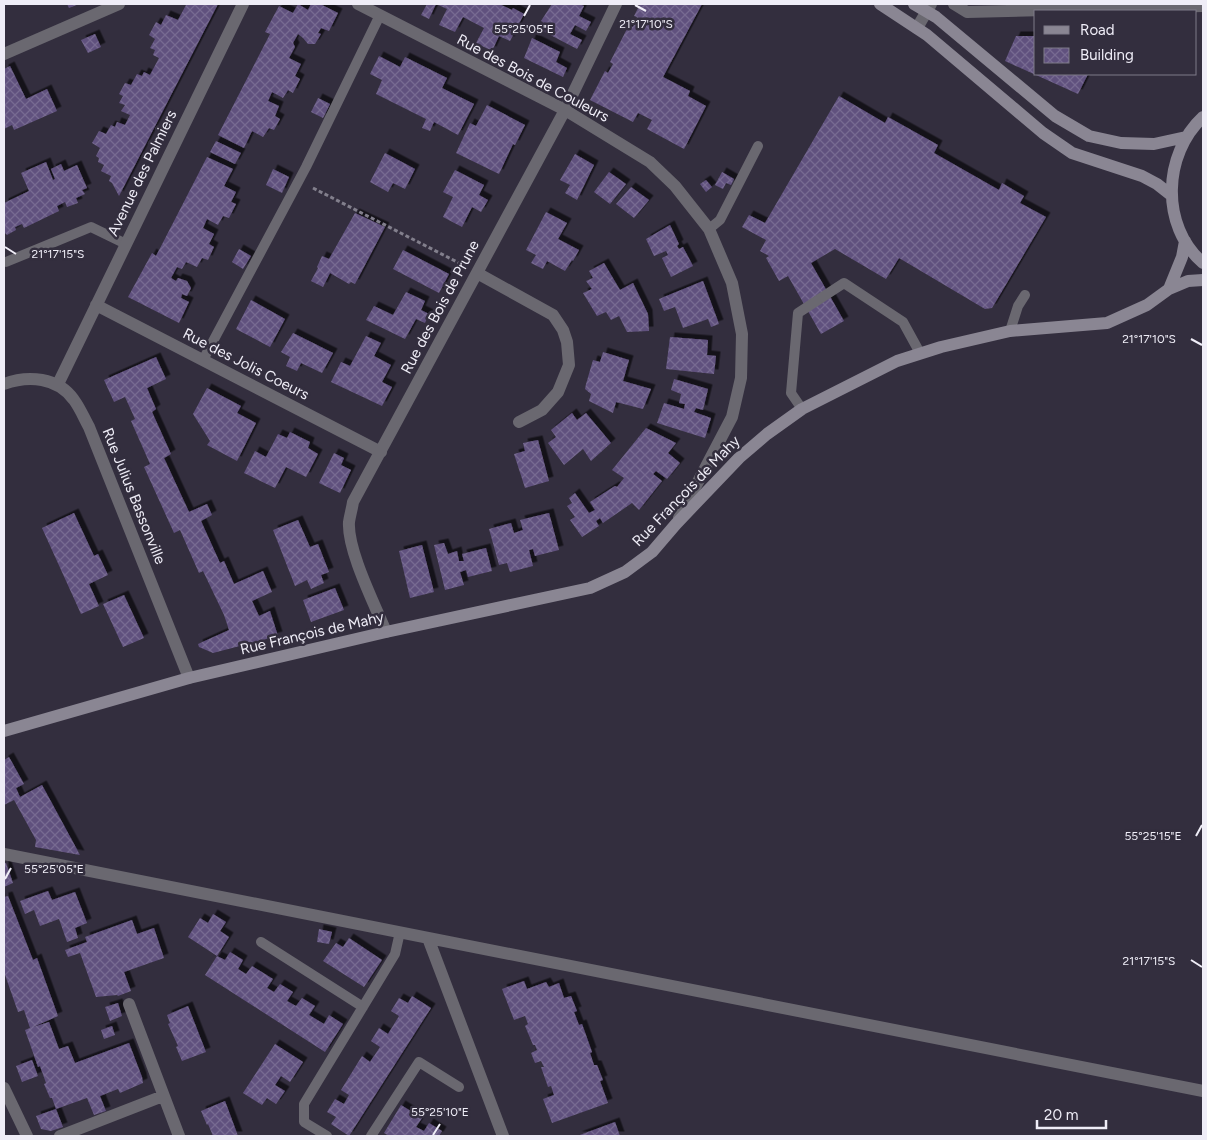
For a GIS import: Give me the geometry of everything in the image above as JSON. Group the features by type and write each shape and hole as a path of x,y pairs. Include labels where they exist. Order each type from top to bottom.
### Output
{"main road":[{"path":"880,4 917,28 997,92 1043,133 1072,153 1142,176 1157,184 1171,195"},
{"path":"914,4 929,8 936,17 1055,116 1089,136 1121,143 1154,144 1186,137"},
{"path":"1203,116 1186,137 1174,165 1171,195 1175,219 1185,241 1203,263"},
{"path":"1169,289 1182,257 1185,241"},
{"name":"Rue François de Mahy","path":"4,731 189,678 386,632 590,588 625,572 652,552 739,458 767,434 802,409 897,361 940,347 1010,331 1107,323 1147,305 1169,289 1188,281 1203,280"}],"street":[{"path":"4,54 119,4"},
{"name":"Avenue des Palmiers","path":"58,384 243,4"},
{"name":"Rue des Bois de Couleurs","path":"358,4 564,110 650,162 675,186 709,229 732,283 742,334 741,378 732,417 676,524"},
{"name":"Rue des Bois de Prune","path":"386,632 355,557 350,539 349,522 354,502 564,110 616,4"},
{"path":"954,4 967,12 1034,11"},
{"path":"1061,10 1202,7"},
{"path":"917,28 929,8"},
{"path":"477,273 553,316 563,330 567,342 569,365 558,392 542,410 519,422"},
{"name":"Rue des Jolis Coeurs","path":"96,305 381,452"},
{"path":"4,384 14,380 38,379 58,384"},
{"name":"Rue Julius Bassonville","path":"58,384 73,399 90,427 189,678"},
{"path":"4,854 1203,1091"},
{"path":"428,938 503,1136"},
{"path":"130,1004 179,1136"},
{"path":"4,1088 27,1136"},
{"path":"60,1136 163,1096"}],"lane":[{"path":"203,360 299,181 380,15"},
{"path":"709,229 720,220 758,146"},
{"path":"6,262 91,227 126,244"},
{"path":"802,409 792,393 798,313 844,283 903,322 920,353"},
{"path":"1010,331 1018,306 1024,295"},
{"path":"327,1136 304,1122 304,1104 396,954 400,932"},
{"path":"261,942 363,1007"},
{"path":"371,1136 419,1062 460,1087"}],"path":[{"path":"299,181 477,273"}],"building":[{"path":"67,4 79,4 69,8"},
{"path":"218,4 119,196 109,181 111,176 101,171 104,165 98,162 99,158 96,156 100,148 92,143 99,131 106,134 111,125 115,127 117,122 125,125 130,115 121,111 125,105 119,103 123,96 119,94 125,83 131,85 137,74 142,76 144,72 150,75 159,58 153,55 155,50 150,48 155,39 149,35 156,22 161,25 166,15 178,20 186,5"},
{"path":"298,4 308,10 311,4 320,4 338,13 329,31 321,28 318,33 321,34 315,44 308,44 298,34 293,43 295,47 289,58 301,64 295,76 300,79 293,93 288,90 283,98 272,92 268,101 279,106 275,116 280,119 274,130 269,128 263,137 252,131 244,148 218,135 270,34 265,32 279,6 293,13"},
{"path":"427,4 436,4 429,19 421,15"},
{"path":"436,4 499,4 524,14 510,41 499,36 492,51 476,43 484,28 463,17 455,32 439,25 447,9"},
{"path":"552,4 579,4 584,6 579,16 591,22 586,31 575,25 570,34 582,40 577,49 539,29 543,22 541,21"},
{"path":"640,4 702,4 663,77 690,91 688,96 706,106 684,149 647,129 652,120 638,113 633,122 590,100 605,71 608,73 613,64 610,62 629,25 633,27 637,17 634,16"},
{"path":"95,34 101,47 88,53 81,40"},
{"path":"1016,36 1034,36 1034,74 1005,61"},
{"path":"532,38 560,52 556,62 567,68 563,77 524,58"},
{"path":"379,56 400,67 405,57 447,78 442,88 474,104 458,135 434,122 430,131 422,128 426,119 376,94 382,80 370,74"},
{"path":"10,66 26,99 47,89 57,111 14,130 12,125 4,129 4,69"},
{"path":"1036,75 1088,75 1078,94"},
{"path":"839,96 885,123 888,117 938,145 934,153 999,190 1002,183 1024,196 1020,203 1046,217 992,308 985,309 899,258 886,279 835,249 811,263 844,321 821,334 788,276 779,281 766,258 769,256 760,251 766,240 742,227 749,215 765,223"},
{"path":"318,98 330,104 323,118 311,112"},
{"path":"487,105 525,125 515,145 513,144 499,174 456,153 470,123 476,126"},
{"path":"216,141 241,153 235,164 210,152"},
{"path":"385,153 415,169 405,189 393,183 388,192 370,182"},
{"path":"575,154 594,165 577,200 565,193 570,185 560,180"},
{"path":"207,157 233,169 224,186 236,192 231,202 236,204 229,218 223,216 218,225 207,219 203,228 214,234 209,244 214,247 208,260 202,258 197,267 186,262 182,269 177,267 171,278 176,281 178,278 187,281 191,288 187,296 182,294 181,298 189,302 179,323 128,297 152,253 156,256"},
{"path":"46,162 53,180 55,179 51,169 61,164 64,171 77,165 87,188 82,190 85,194 76,198 78,203 67,207 65,202 57,206 59,211 24,228 22,224 15,227 16,230 7,235 4,232 4,203 29,191 21,173"},
{"path":"273,169 289,177 282,193 266,185"},
{"path":"455,170 484,185 479,195 488,200 481,212 472,207 462,227 443,217 453,197 443,192"},
{"path":"609,172 626,184 610,204 594,192"},
{"path":"722,172 734,179 731,185 726,183 723,189 715,185"},
{"path":"706,180 712,187 706,192 700,184"},
{"path":"631,187 649,200 634,218 616,204"},
{"path":"546,212 567,223 558,239 579,250 565,271 547,261 543,269 531,263 536,255 526,250"},
{"path":"355,213 385,227 355,284 351,282 349,284 330,273 323,287 311,281 322,256 329,259"},
{"path":"670,225 679,244 677,246 679,249 683,247 693,266 671,277 662,258 668,255 666,251 654,256 646,239"},
{"path":"239,249 251,256 243,269 232,262"},
{"path":"403,250 449,274 439,293 393,269"},
{"path":"604,263 620,290 633,283 648,314 649,331 627,332 619,316 611,320 606,312 597,316 583,293 592,289 586,281 593,278 589,271"},
{"path":"703,281 719,324 711,327 708,319 683,328 675,307 664,311 659,299"},
{"path":"406,292 425,301 421,310 429,314 425,323 416,319 405,339 366,320 374,306 393,315"},
{"path":"251,300 285,319 270,347 236,329"},
{"path":"293,333 333,353 322,373 301,363 297,371 286,366 290,357 281,352"},
{"path":"366,336 381,343 374,356 391,365 382,382 392,387 382,406 331,382 341,362 350,366"},
{"path":"670,337 708,340 707,355 716,356 714,374 666,369"},
{"path":"603,352 629,360 623,381 651,389 643,409 616,402 613,413 589,401 591,394 585,389 586,384 593,360 600,362"},
{"path":"156,357 166,379 147,388 156,409 152,412 171,454 164,458 189,512 207,504 212,515 201,521 220,563 224,561 234,584 263,571 272,592 252,601 259,616 270,611 278,636 213,653 199,647 198,644 229,630 224,615 203,571 199,573 180,530 174,533 144,467 150,464 131,421 135,419 125,397 114,402 104,380"},
{"path":"674,379 708,389 703,410 696,408 694,412 711,418 705,438 657,423 664,403 684,409 685,404 679,403 681,394 671,390"},
{"path":"207,388 241,406 237,413 256,423 237,461 207,445 210,441 193,414"},
{"path":"572,413 577,420 586,413 611,443 591,461 583,449 564,465 548,443 556,437 551,430"},
{"path":"646,428 676,443 668,453 680,463 667,479 656,471 653,474 662,481 639,510 632,503 603,523 600,518 596,521 599,526 582,537 570,520 575,517 567,506 572,503 569,498 575,493 589,513 595,510 590,502 615,486 617,487 624,478 612,470"},
{"path":"290,432 310,442 308,448 318,454 306,477 286,467 275,488 244,473 255,451 266,457 278,434 287,438"},
{"path":"538,440 549,481 525,488 514,454 525,451 523,443"},
{"path":"334,453 344,458 341,465 351,470 340,493 319,483"},
{"path":"74,513 94,556 98,554 108,575 89,584 99,606 81,614 42,528"},
{"path":"549,513 559,550 535,556 533,549 529,550 533,566 510,572 507,563 499,565 489,529 511,523 514,533 523,530 520,520"},
{"path":"298,520 310,547 318,544 329,572 321,575 324,583 311,589 307,580 295,586 273,530"},
{"path":"444,543 448,554 457,551 459,561 464,561 462,554 486,548 492,571 468,577 466,570 460,572 464,585 445,590 434,545"},
{"path":"422,545 434,592 410,598 399,551"},
{"path":"335,588 344,610 311,622 303,600"},
{"path":"124,595 144,638 123,647 103,604"},
{"path":"9,757 24,784 16,788 20,797 42,785 80,855 35,847 36,840 14,800 4,805 4,760"},
{"path":"4,863 6,863 13,883 4,887"},
{"path":"48,891 52,900 75,892 87,923 75,928 78,938 67,942 59,919 40,926 34,910 25,914 20,901"},
{"path":"8,896 33,960 37,958 58,1016 33,1027 49,1022 59,1049 68,1046 75,1063 129,1043 143,1083 120,1093 118,1089 100,1096 106,1111 94,1115 87,1098 56,1109 52,1098 50,1098 44,1084 46,1083 40,1066 38,1067 25,1030 30,1028 24,1010 18,1012 4,972 4,897"},
{"path":"213,914 226,922 220,931 229,937 217,956 188,937 200,918 208,923"},
{"path":"132,920 137,934 154,928 164,958 124,972 131,991 118,996 96,997 80,953 68,957 65,950 87,942 85,937"},
{"path":"319,929 332,932 329,944 317,942"},
{"path":"349,938 382,960 364,987 323,961 336,943 343,947"},
{"path":"230,952 243,960 238,969 246,974 252,966 273,979 267,988 274,992 280,984 293,992 287,1001 296,1006 302,998 315,1006 309,1015 324,1024 329,1015 343,1024 325,1052 205,975 217,956 225,960"},
{"path":"524,981 527,989 546,982 549,987 559,983 564,998 571,996 577,1011 574,1012 579,1025 582,1024 592,1052 590,1053 594,1065 597,1065 603,1080 600,1081 608,1103 552,1123 543,1099 554,1095 551,1086 548,1087 541,1067 544,1067 541,1061 535,1063 531,1053 537,1050 525,1026 528,1024 525,1016 514,1020 502,989"},
{"path":"412,996 431,1008 349,1136 331,1124 336,1117 327,1112 335,1099 344,1104 349,1095 341,1090 362,1056 370,1062 380,1047 371,1041 379,1028 388,1034 399,1016 391,1011 399,998 408,1003"},
{"path":"118,1003 122,1016 110,1021 105,1007"},
{"path":"188,1006 206,1052 182,1061 176,1047 178,1046 168,1024 170,1023 167,1015"},
{"path":"112,1026 115,1035 104,1039 101,1030"},
{"path":"275,1044 303,1062 290,1082 281,1076 275,1085 285,1091 276,1104 267,1098 262,1105 243,1093"},
{"path":"32,1060 38,1076 22,1082 16,1066"},
{"path":"225,1101 238,1136 213,1136 201,1111"},
{"path":"401,1105 422,1118 416,1127 424,1131 429,1123 442,1131 439,1136 389,1136 384,1133"},
{"path":"56,1109 63,1127 51,1131 41,1129 36,1116"},
{"path":"615,1122 620,1136 577,1136"}]}
